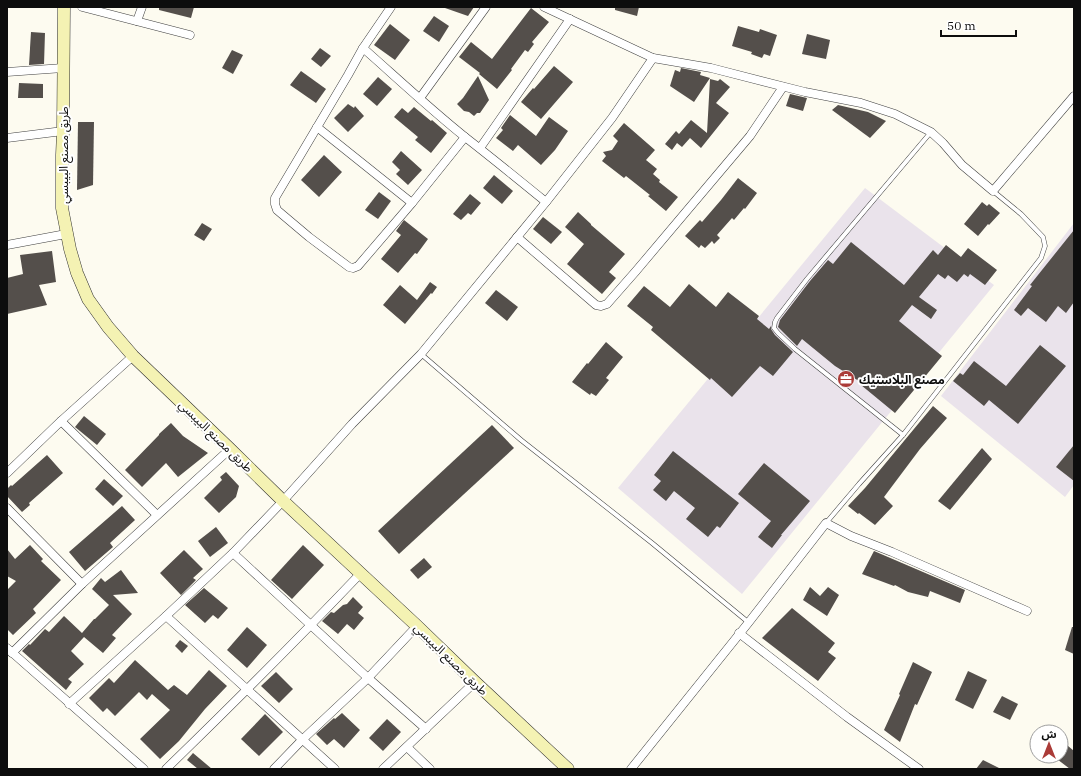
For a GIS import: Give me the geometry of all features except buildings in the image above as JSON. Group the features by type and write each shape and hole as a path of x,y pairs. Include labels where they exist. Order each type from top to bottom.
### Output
{"main road":[{"name":"طريق مصنع البيبسي","path":"64,7 62,208 70,249 77,273 88,299 108,327 134,356 283,501 568,769"}],"street":[{"path":"82,7 190,35"},
{"path":"137,21 142,7"},
{"path":"391,7 363,48 275,198 277,210 309,237 349,267 353,268 358,266 412,203 465,137"},
{"path":"420,98 486,7"},
{"path":"544,7 653,58 711,68 783,87 861,103 895,114 931,132 943,142 962,165 993,191 1074,96"},
{"path":"480,148 570,19"},
{"path":"363,48 465,137 546,202"},
{"path":"70,704 233,552 283,501 352,424 421,354 546,202 612,118 653,58"},
{"path":"7,72 63,68"},
{"path":"517,237 596,305 601,306 607,304 642,265 750,136 783,87"},
{"path":"317,127 412,203"},
{"path":"7,138 63,131"},
{"path":"7,245 66,234"},
{"path":"7,473 61,421 134,356"},
{"path":"61,421 157,515"},
{"path":"144,769 10,651 230,449"},
{"path":"7,508 82,584"},
{"path":"631,769 826,523 851,536 892,552 1027,611"},
{"path":"233,552 311,626 426,729"},
{"path":"166,769 248,690 360,574"},
{"path":"166,616 335,769"},
{"path":"274,769 302,740 368,678 417,626"},
{"path":"740,633 846,717 919,769"},
{"path":"383,769 475,682"},
{"path":"407,746 430,769"}],"lane":[{"path":"903,435 795,349 774,328 775,322 807,279 931,132"},
{"path":"826,523 903,435 1041,258 1045,246 1044,237 1021,214 993,191"},
{"path":"421,354 521,440 749,622"}],"shaded area":[{"path":"865,188 994,285 742,594 618,488"},
{"path":"1074,223 1074,485 1065,497 941,396"}],"place":[{"name":"مصنع البلاستيك","path":"846,379"}]}
